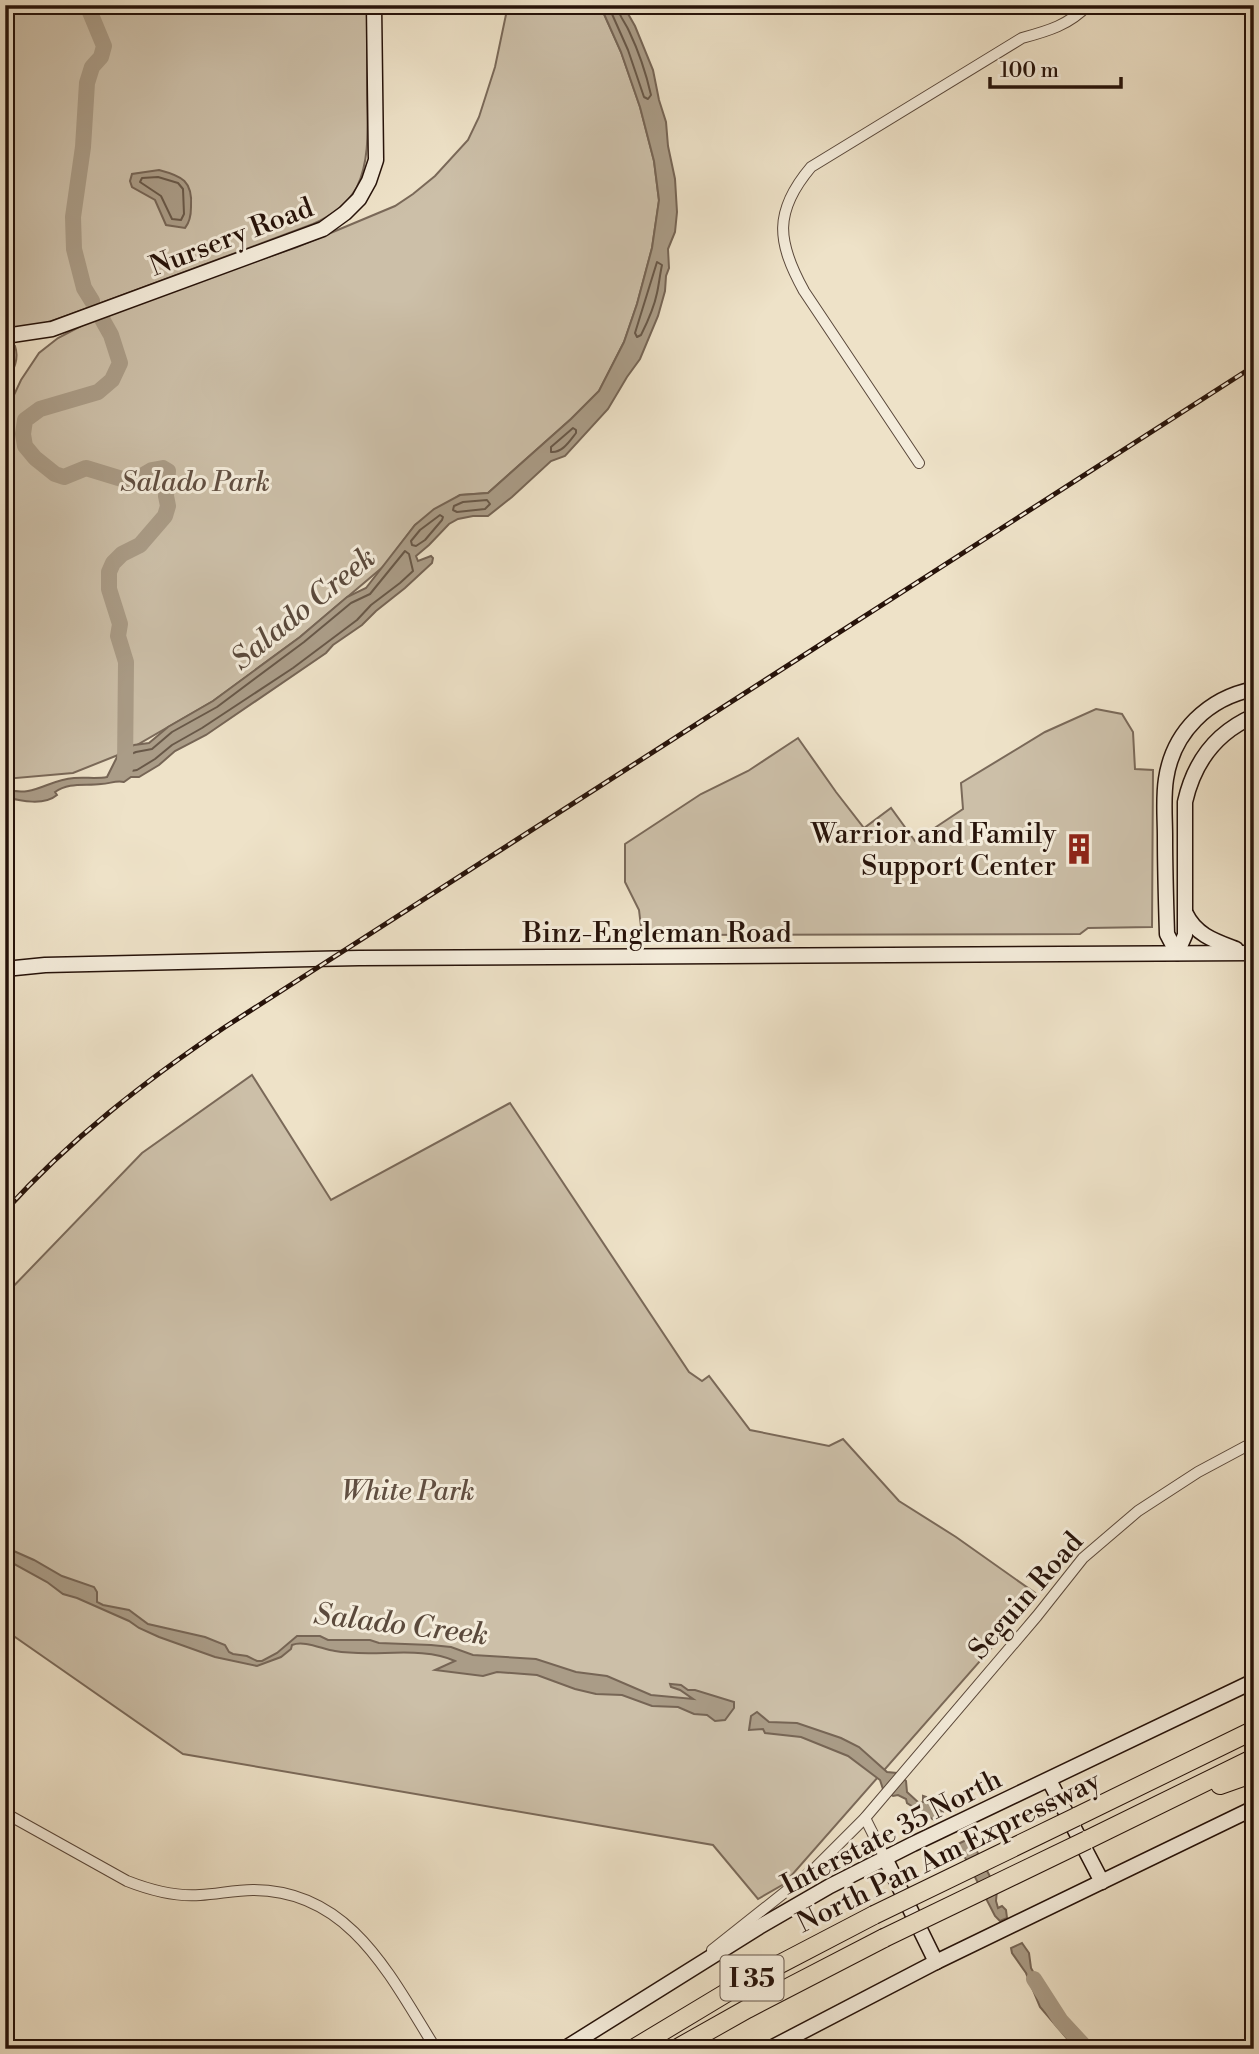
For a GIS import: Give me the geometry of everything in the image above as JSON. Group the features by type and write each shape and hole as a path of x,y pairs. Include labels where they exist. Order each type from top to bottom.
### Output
{"highway":[{"name":"North Pan Am Expressway","path":"634,2049 736,1987 874,1915 1254,1730"},
{"name":"North Pan Am Expressway","path":"676,2049 884,1938 1254,1758"},
{"path":"1132,1818 1254,1773"},
{"path":"694,2049 747,2009"}],"street":[{"name":"Nursery Road","path":"5,336 52,329 323,229 345,213 364,190 376,160 374,5"},
{"path":"919,463 804,291 792,268 784,248 788,201 796,184 811,167 1022,38 1052,31 1073,20 1088,5"},
{"path":"1177,953 1167,934 1165,792 1171,760 1185,731 1202,713 1230,696 1254,689"},
{"path":"1177,953 1185,935 1185,802 1191,779 1202,758 1217,740 1236,725 1254,716"},
{"path":"1185,911 1192,926 1208,938 1249,953"},
{"name":"Binz-Engleman Road","path":"5,969 61,965 333,958 1249,953"},
{"name":"Seguin Road","path":"667,1985 814,1869 865,1818 1083,1558 1138,1511 1198,1472 1254,1442"},
{"name":"Interstate 35 North","path":"564,2049 830,1886 1254,1681"},
{"path":"1049,1780 1102,1882"},
{"path":"769,2049 936,1962 1254,1808"},
{"path":"5,1813 142,1887 168,1893 197,1895 267,1891 325,1909 352,1929 378,1957 436,2049"},
{"path":"865,1818 936,1962"}],"green space":[{"path":"5,5 367,5 367,140 357,187 338,209 313,224 69,315 43,324 5,331"},
{"name":"Salado Park","path":"508,5 600,5 621,52 640,107 654,161 659,201 652,248 624,342 599,391 488,493 460,495 415,525 384,566 300,637 213,701 123,753 73,773 5,779 5,414 21,380 39,353 58,338 102,315 297,247 395,206 413,194 435,176 468,140 479,117 495,67"},
{"path":"5,342 15,346 17,357 5,385"},
{"path":"1096,709 1122,714 1133,732 1135,769 1153,770 1152,927 1088,928 1080,934 642,935 639,910 625,882 625,844 701,794 748,771 798,738 864,828 891,808 915,841 963,809 961,783 1045,732"},
{"name":"White Park","path":"252,1075 331,1200 510,1103 689,1372 702,1381 709,1376 750,1430 829,1446 843,1439 899,1501 956,1537 1038,1595 784,1884 758,1899 713,1845 183,1754 5,1630 5,1295 142,1153"}],"water":[{"path":"600,5 623,5 653,70 666,122 677,212 675,232 668,249 669,268 665,291 658,316 640,359 608,409 565,456 551,461 488,516 458,519 449,524 416,556 418,561 431,556 432,563 362,625 326,653 206,735 175,751 139,777 131,777 124,782 66,787 55,792 57,795 52,798 39,802 5,797 5,789 33,790 64,779 107,777 120,751 149,743 168,727 213,701 300,637 347,597 366,588 415,525 434,509 460,495 488,493 599,391 624,342 637,304 652,248 659,200 654,161 640,107 621,52"},
{"path":"159,170 180,177 188,185 191,213 185,228 166,225 155,200 132,187 132,174"},
{"path":"7,1548 62,1576 94,1587 97,1602 103,1605 129,1610 148,1624 205,1637 225,1645 233,1654 257,1661 277,1653 297,1636 431,1645 451,1647 473,1655 536,1659 576,1672 607,1676 651,1695 693,1699 670,1684 681,1685 688,1690 734,1702 734,1708 725,1720 715,1721 707,1715 694,1714 678,1707 652,1706 622,1695 596,1694 537,1675 497,1672 483,1676 435,1670 455,1661 428,1654 349,1653 297,1644 292,1645 281,1657 257,1666 215,1657 159,1637 129,1621 63,1594 5,1559"},
{"path":"757,1712 769,1722 797,1723 859,1747 887,1772 897,1773 906,1781 907,1792 919,1803 923,1802 923,1796 926,1797 943,1812 943,1818 934,1820 907,1803 906,1799 893,1796 883,1789 880,1780 848,1756 801,1737 765,1733 763,1729 749,1730 751,1716"},
{"path":"970,1838 997,1890 998,1908 1002,1906 1006,1910 1007,1918 1000,1921 958,1844"},
{"path":"1022,1943 1029,1953 1031,1968 1043,1989 1046,2002 1094,2049 1076,2049 1040,2007 1026,1973 1012,1953 1011,1948"}],"waterway":[{"path":"87,5 104,46 101,57 92,67 87,83 83,147 73,217 74,249 84,288 92,301"},
{"path":"102,319 111,335 120,363 112,380 98,392 40,409 25,420 23,434 25,446 35,458 55,474 64,477 86,468 122,479 135,480 152,470 163,468 168,471 168,506 165,516 140,545 122,554 109,572 109,589 120,624 118,636 126,662 125,769"},
{"name":"Salado Creek","path":"1034,1979 1061,2021 1087,2049"}],"railway":[{"path":"5,1211 56,1159 109,1112 225,1027 1254,366"}],"place":[{"name":"Warrior and Family Support Center","path":"1079,849"}]}
